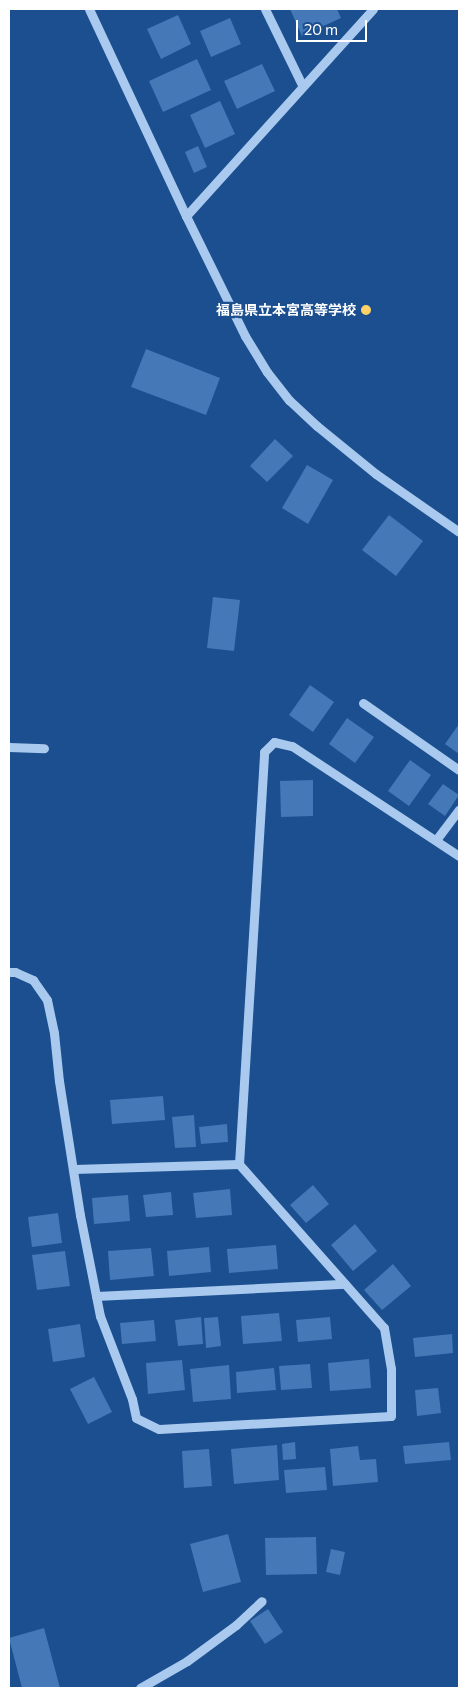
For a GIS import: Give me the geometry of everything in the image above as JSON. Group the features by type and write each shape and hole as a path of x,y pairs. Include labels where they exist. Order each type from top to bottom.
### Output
{"street":[{"path":"89,9 186,216 245,336 267,372 289,400 376,474 459,532"},
{"path":"265,9 302,85"},
{"path":"186,216 302,85 373,9"},
{"path":"363,703 459,770"},
{"path":"9,972 15,972 33,980 47,1000 54,1033 59,1081 80,1215 100,1316 132,1398 136,1418 159,1429 392,1416 391,1369 384,1328 239,1164 264,752 274,742 292,746 459,856"},
{"path":"9,747 44,748"},
{"path":"436,840 459,810"},
{"path":"74,1168 239,1164"},
{"path":"96,1296 345,1284"},
{"path":"140,1688 187,1661 236,1625 262,1601"}],"building":[{"path":"290,9 337,9 341,18 302,36"},
{"path":"178,15 191,44 161,59 147,29"},
{"path":"230,18 241,44 211,57 200,31"},
{"path":"197,59 211,90 163,112 149,81"},
{"path":"262,64 275,91 237,109 224,81"},
{"path":"220,101 235,134 205,148 190,115"},
{"path":"198,146 207,167 194,173 185,152"},
{"path":"146,349 220,378 206,415 131,387"},
{"path":"275,439 293,456 267,482 250,466"},
{"path":"307,465 333,480 308,524 282,508"},
{"path":"389,515 423,541 396,576 362,550"},
{"path":"213,597 240,600 234,651 207,648"},
{"path":"310,685 334,702 313,732 289,715"},
{"path":"347,718 374,737 355,763 329,744"},
{"path":"459,724 459,754 445,744"},
{"path":"410,760 431,775 409,806 388,791"},
{"path":"313,780 313,816 281,817 280,781"},
{"path":"443,784 459,795 445,816 428,804"},
{"path":"163,1096 165,1120 112,1124 110,1100"},
{"path":"194,1115 196,1147 175,1148 172,1117"},
{"path":"227,1124 228,1142 201,1144 199,1127"},
{"path":"313,1185 329,1204 306,1223 290,1205"},
{"path":"230,1189 232,1215 196,1218 193,1193"},
{"path":"171,1192 173,1215 146,1217 143,1195"},
{"path":"128,1195 130,1221 94,1224 92,1198"},
{"path":"58,1213 62,1243 32,1247 28,1217"},
{"path":"355,1224 377,1251 353,1271 331,1245"},
{"path":"276,1245 278,1269 229,1273 227,1249"},
{"path":"209,1247 211,1272 169,1276 167,1251"},
{"path":"151,1248 154,1276 110,1280 108,1251"},
{"path":"65,1251 70,1286 37,1290 32,1255"},
{"path":"393,1264 411,1286 382,1310 364,1290"},
{"path":"279,1313 282,1341 243,1344 241,1316"},
{"path":"201,1317 203,1344 178,1346 175,1320"},
{"path":"218,1317 221,1346 206,1348 204,1318"},
{"path":"330,1317 332,1339 298,1342 296,1320"},
{"path":"154,1320 156,1341 122,1344 120,1323"},
{"path":"80,1324 85,1357 53,1362 48,1329"},
{"path":"452,1334 453,1353 415,1357 413,1338"},
{"path":"369,1359 371,1388 330,1391 328,1363"},
{"path":"182,1360 185,1390 148,1394 146,1363"},
{"path":"310,1364 312,1388 281,1390 279,1366"},
{"path":"229,1365 231,1399 193,1402 190,1369"},
{"path":"274,1368 276,1390 237,1393 236,1372"},
{"path":"94,1377 112,1412 88,1424 70,1389"},
{"path":"438,1388 441,1413 417,1416 415,1390"},
{"path":"295,1442 296,1459 283,1460 282,1444"},
{"path":"449,1442 451,1460 405,1464 403,1446"},
{"path":"277,1445 279,1480 234,1484 231,1449"},
{"path":"358,1446 360,1460 376,1459 378,1482 333,1486 330,1449"},
{"path":"209,1449 212,1486 184,1488 182,1451"},
{"path":"325,1467 327,1490 286,1493 284,1470"},
{"path":"228,1534 241,1582 203,1592 190,1544"},
{"path":"316,1537 317,1574 266,1575 265,1538"},
{"path":"331,1549 345,1552 340,1575 326,1572"},
{"path":"268,1609 283,1632 265,1644 250,1621"},
{"path":"44,1628 60,1688 22,1688 9,1638"}],"place":[{"name":"福島県立本宮高等学校","path":"366,310"}]}
